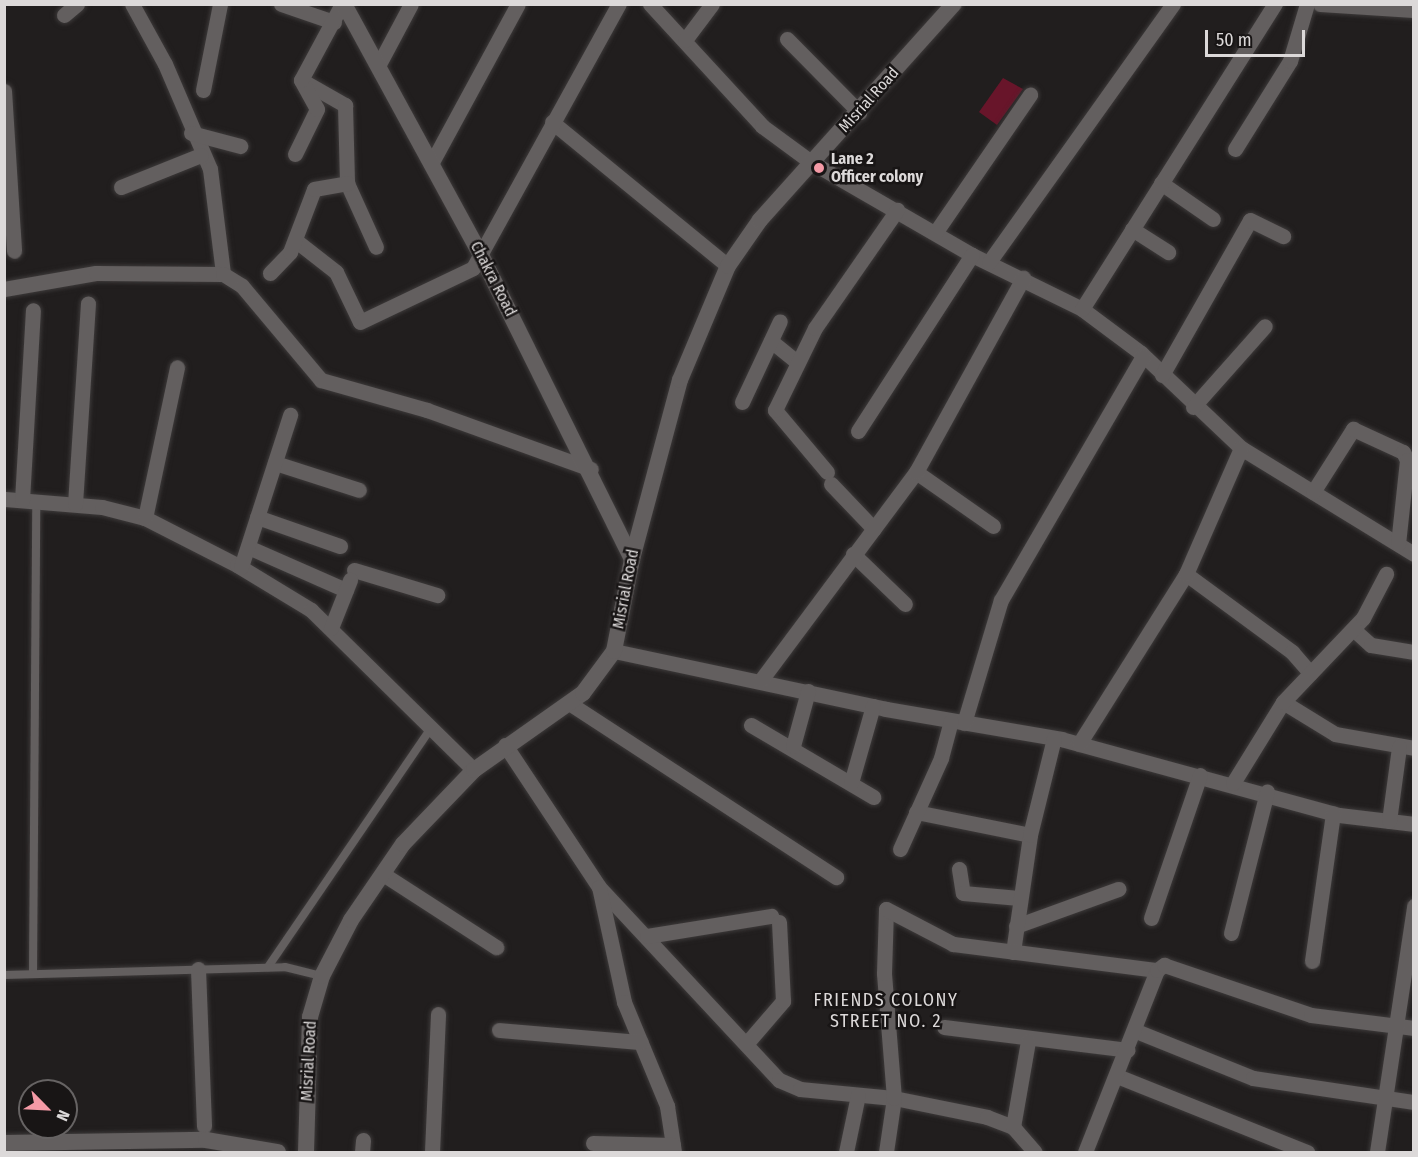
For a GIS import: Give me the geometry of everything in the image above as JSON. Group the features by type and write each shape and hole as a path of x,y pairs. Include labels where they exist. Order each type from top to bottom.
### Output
{"main road":[{"name":"Chakra Road","path":"343,4 480,253 591,469 632,559"},
{"name":"Misrial Road","path":"306,1152 310,1017 322,976 351,920 383,874 474,770 505,745 583,693 614,651 632,559 680,380 728,266 760,220 954,4"},
{"path":"4,1143 206,1140 278,1152"}],"street":[{"path":"64,15 77,4"},
{"path":"132,4 165,64 191,133 210,169 223,274"},
{"path":"203,90 220,4"},
{"path":"281,4 334,22"},
{"path":"301,80 343,4"},
{"path":"378,66 411,4"},
{"path":"431,164 518,4"},
{"path":"295,240 336,272 360,322 458,278 473,268 619,4"},
{"path":"650,4 762,126 812,162 972,255 1023,278 1082,309 1143,356 1193,407 1241,448 1413,554"},
{"path":"685,40 712,4"},
{"path":"990,262 1173,4"},
{"path":"1082,309 1275,4"},
{"path":"1235,149 1290,61 1307,4"},
{"path":"1320,4 1413,10"},
{"path":"787,39 859,112"},
{"path":"295,154 317,109 301,80"},
{"path":"301,80 345,105 347,183 376,248"},
{"path":"4,91 14,251"},
{"path":"935,233 1030,95"},
{"path":"552,122 728,266"},
{"path":"191,133 240,146"},
{"path":"121,188 201,154"},
{"path":"270,273 295,240 314,189 347,183"},
{"path":"1161,183 1213,219"},
{"path":"874,529 829,478 775,410 797,362 897,210"},
{"path":"1162,375 1250,220 1283,236"},
{"path":"1132,229 1168,252"},
{"path":"858,431 972,255"},
{"path":"4,289 96,273 223,274 242,286 321,380 427,411 591,469"},
{"path":"761,680 916,472 1023,278"},
{"path":"75,504 88,303"},
{"path":"29,501 33,310"},
{"path":"742,402 780,321"},
{"path":"1193,407 1265,326"},
{"path":"771,341 797,362"},
{"path":"900,849 957,722 1001,600 1143,356"},
{"path":"145,518 177,367"},
{"path":"241,567 290,415"},
{"path":"1313,492 1353,429 1403,452 1407,460 1398,544"},
{"path":"1079,744 1186,574 1241,448"},
{"path":"275,463 359,490"},
{"path":"916,472 993,526"},
{"path":"4,505 5,499 75,504 145,518 241,567 332,628 474,770"},
{"path":"257,517 340,546"},
{"path":"248,547 346,590"},
{"path":"853,554 905,604"},
{"path":"332,628 356,566 437,595"},
{"path":"1186,574 1292,652 1310,673"},
{"path":"1233,783 1283,702 1353,629 1386,574"},
{"path":"1353,629 1371,645 1413,652"},
{"path":"614,651 761,680 873,706 1054,738 1267,792 1333,813 1413,824"},
{"path":"793,746 808,692"},
{"path":"1283,702 1335,734 1406,748 1389,821"},
{"path":"569,703 836,877"},
{"path":"851,783 873,706"},
{"path":"751,725 793,746 873,797"},
{"path":"1013,952 1019,898 1030,835 1054,738"},
{"path":"505,745 599,887 779,1080 800,1089 894,1098 1013,1126 1035,1152"},
{"path":"1152,918 1200,775"},
{"path":"1231,933 1267,792"},
{"path":"916,812 957,824 1030,835"},
{"path":"1312,961 1333,813"},
{"path":"959,869 960,891 1019,898"},
{"path":"383,874 496,947"},
{"path":"593,1143 673,1149 666,1106 624,1002 599,887"},
{"path":"1016,926 1118,889"},
{"path":"1377,1152 1394,1024 1409,956 1413,906"},
{"path":"886,1152 894,1098 884,973 886,909 953,944 1157,970 1176,967 1311,1015 1413,1028"},
{"path":"647,936 775,919 783,1001 746,1044"},
{"path":"198,969 204,1125"},
{"path":"1085,1152 1136,1031 1157,970"},
{"path":"432,1152 438,1014"},
{"path":"944,1028 1028,1041 1128,1050"},
{"path":"499,1030 640,1042"},
{"path":"1136,1031 1253,1078 1413,1102"},
{"path":"1013,1126 1028,1041"},
{"path":"1117,1076 1307,1152"},
{"path":"846,1152 858,1095"}],"lane":[{"path":"29,501 33,974"},
{"path":"268,967 432,727"},
{"path":"4,975 268,967 322,976"}],"building":[{"path":"1003,78 1023,89 997,125 979,112"}],"place":[{"name":"Lane 2 Officer colony","path":"819,168"}],"district":[{"name":"FRIENDS COLONY STREET NO. 2","path":"886,1011"}]}
